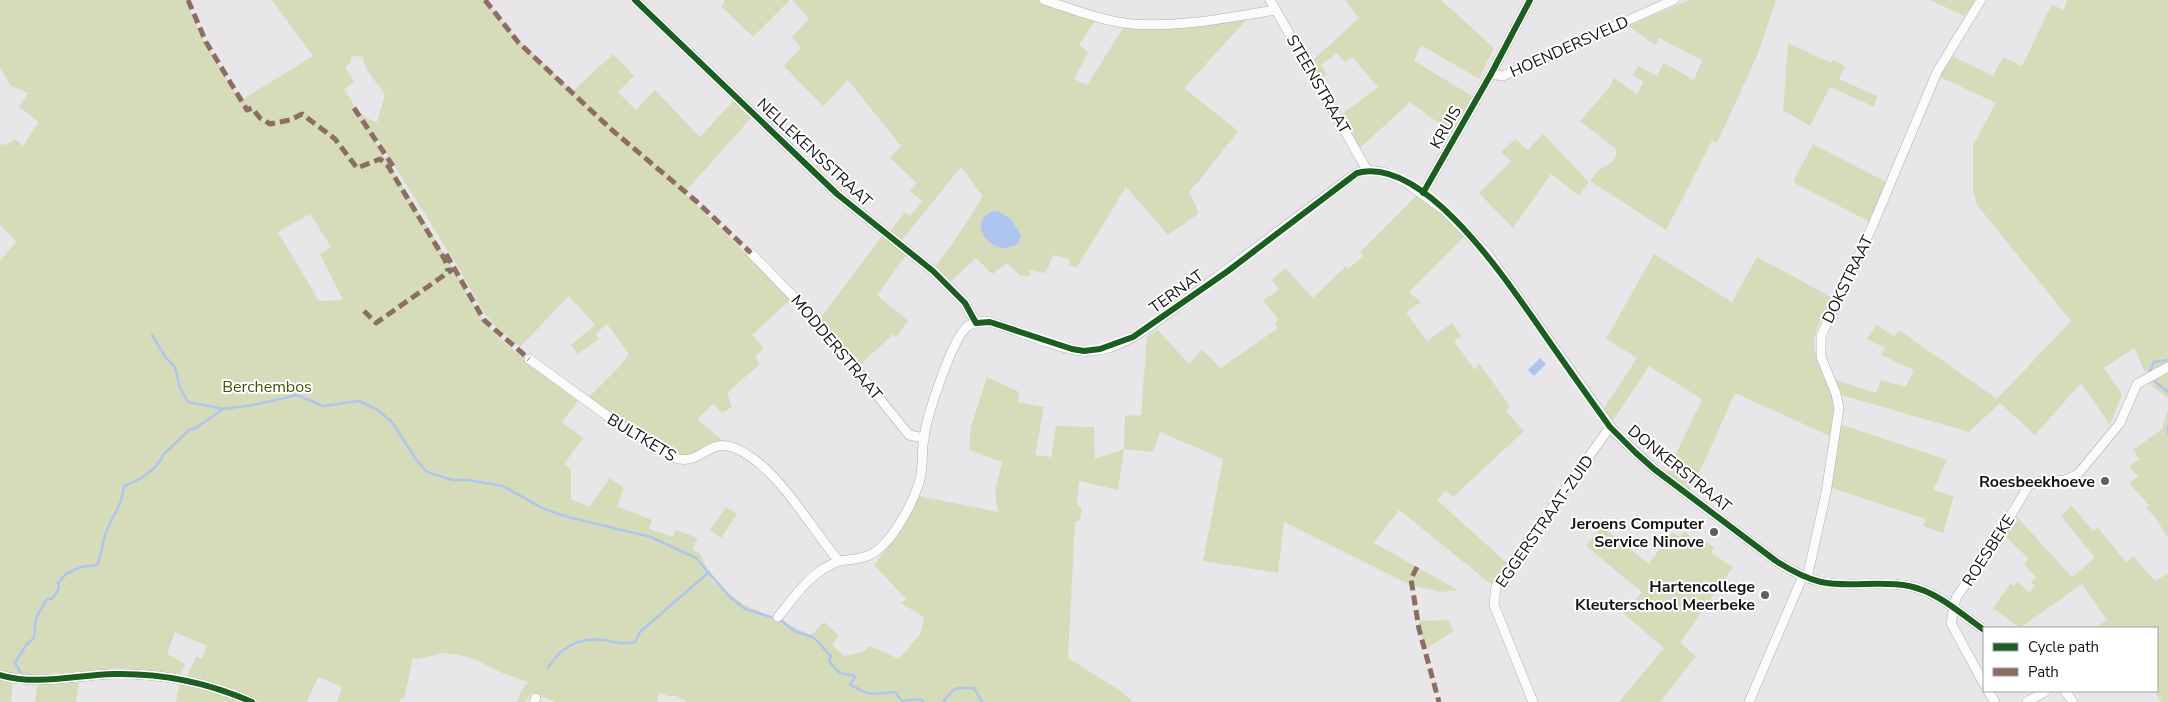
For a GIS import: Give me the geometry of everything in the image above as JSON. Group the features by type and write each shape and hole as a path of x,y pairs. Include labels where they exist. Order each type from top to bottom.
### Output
{"street":[{"name":"NELLEKENSSTRAAT","path":"635,0 837,194 933,271 965,303 976,323"},
{"path":"1044,0 1114,21 1162,26 1276,10"},
{"name":"STEENSTRAAT","path":"1270,0 1367,170"},
{"name":"KRUIS","path":"1423,193 1491,74 1530,0"},
{"name":"HOENDERSVELD","path":"1491,74 1504,76 1674,0"},
{"name":"DOKSTRAAT","path":"1749,702 1805,577 1826,493 1838,408 1836,394 1821,357 1821,336 1872,226 1936,72 1981,0"},
{"name":"TERNAT","path":"976,323 990,322 1059,345 1084,351 1116,345 1151,326 1357,172 1367,170"},
{"name":"DONKERSTRAAT","path":"1367,170 1383,172 1404,181 1444,210 1486,253 1610,427 1654,468 1776,561 1805,577 1837,584 1892,584 1910,586 1928,592 1954,608"},
{"name":"MODDERSTRAAT","path":"751,252 818,322 909,435 924,438"},
{"path":"778,617 822,569 838,560 865,557 879,550 909,509 920,481 924,438 928,419 957,340 968,326 976,323"},
{"name":"BULTKETS","path":"529,359 620,425 675,458 685,461 692,460 718,445 732,447 751,459 778,482 838,560"},
{"name":"ROESBEKE","path":"1983,682 1951,623 1956,598 2030,485 2042,481 2065,480 2078,474 2112,435 2125,413 2135,388 2146,378 2168,367"},
{"name":"EGGERSTRAAT-ZUID","path":"1533,702 1494,605 1496,586 1610,427"},
{"path":"1954,608 1983,629"},
{"path":"0,675 16,680 115,674 147,676 210,686 252,702"},
{"path":"2027,702 2044,692"}],"green space":[{"name":"Berchembos","path":"0,0 185,0 202,37 240,101 313,56 272,0 485,0 515,37 573,91 613,54 634,76 618,92 636,110 655,90 700,137 734,100 751,118 684,193 792,298 752,335 764,348 755,357 760,364 727,393 732,407 722,413 713,404 697,419 722,440 697,454 678,456 624,425 588,398 629,354 607,324 595,334 599,339 578,354 571,345 595,325 569,296 520,347 497,328 484,313 455,262 377,138 375,141 484,323 506,344 578,401 562,422 583,438 564,464 571,469 571,499 589,507 610,478 624,488 617,506 652,520 649,529 673,537 676,530 698,538 692,550 700,553 712,580 743,604 811,635 824,622 839,636 832,645 844,656 863,652 870,646 899,659 921,633 924,617 901,603 906,599 874,565 902,528 919,496 998,512 995,492 1002,462 969,450 971,427 987,377 1019,392 1018,402 1044,407 1035,455 1051,457 1056,426 1094,427 1095,459 1124,449 1118,490 1079,481 1077,504 1082,509 1080,520 1075,522 1068,658 1122,692 1133,702 687,702 675,695 671,697 659,693 657,702 556,702 532,693 525,702 517,702 520,693 528,682 500,672 474,659 444,653 417,659 413,658 404,699 401,698 400,702 337,702 342,687 318,677 307,702 261,702 225,686 187,677 196,657 202,659 207,646 175,632 167,654 185,664 180,675 122,669 0,677 0,261 16,242 0,225 0,144 5,145 15,139 23,146 39,122 19,107 28,93 11,86 0,68","holes":["352,56 363,57 368,71 385,94 377,122 361,113 344,89 354,82 345,67 350,63","310,214 331,247 320,254 343,300 319,301 278,232"]},
{"path":"725,0 790,0 753,37 721,6"},
{"path":"792,0 1036,0 1096,19 1079,45 1088,52 1074,79 1087,85 1123,28 1164,29 1249,17 1184,88 1238,131 1200,180 1189,191 1199,213 1168,235 1126,187 1077,267 1069,265 1070,259 1053,255 1046,273 1029,270 1030,276 1021,276 1007,263 992,274 976,258 950,282 934,268 953,243 983,196 961,167 901,241 889,233 905,212 910,216 922,201 910,191 917,183 890,158 901,146 848,80 823,106 784,66 801,48 792,37 809,19"},
{"path":"1345,0 1441,0 1494,48 1479,79 1421,45 1414,61 1472,96 1452,133 1410,102 1360,148 1342,114 1378,87 1352,57 1345,62 1337,53 1321,65 1327,74 1320,80 1310,63 1359,18"},
{"path":"1689,0 1776,0 1757,56 1717,143 1712,141 1666,230 1590,181 1598,171 1612,162 1617,150 1580,121 1609,88 1614,78 1637,94 1643,82 1633,75 1638,66 1657,76 1664,63 1694,80 1702,60 1659,38 1655,45 1629,26"},
{"path":"1930,0 1976,0 1964,16"},
{"path":"2067,0 2168,0 2168,363 2145,372 2134,348 2104,368 2122,394 2110,425 2081,383 2035,435 2000,403 1969,432 1838,394 1833,379 1876,393 1881,380 1906,387 1914,370 1881,355 1885,348 1867,339 1876,325 1894,336 1899,330 1997,399 2071,321 1977,205 1973,189 1973,145 1996,103 1938,76 1950,55 1993,76 2003,57 2022,66 2052,4 2064,11"},
{"path":"1788,43 1831,63 1833,60 1845,66 1839,79 1877,96 1874,107 1830,87 1810,126 1783,110"},
{"path":"1543,134 1589,182 1579,196 1551,174 1513,228 1479,193 1511,161 1501,152 1515,139 1528,150"},
{"path":"1813,144 1886,182 1870,222 1793,182"},
{"path":"1416,196 1439,212 1464,237 1409,292 1421,302 1406,312 1427,341 1452,323 1461,336 1454,341 1475,370 1479,363 1510,406 1506,411 1524,431 1453,497 1446,491 1437,500 1508,564 1491,584 1399,510 1374,543 1458,590 1441,592 1410,585 1284,522 1278,573 1203,561 1223,459 1160,432 1153,452 1124,449 1125,416 1141,415 1147,336 1158,330 1189,364 1202,350 1221,368 1278,328 1275,323 1278,319 1263,300 1279,290 1272,280 1285,268 1313,298 1346,266 1348,269 1364,255 1360,252"},
{"path":"882,236 907,254 877,295 908,321 896,337 893,334 858,367 819,320"},
{"path":"1654,254 1732,302 1757,257 1833,298 1817,328 1814,341 1815,352 1834,401 1832,437 1735,393 1702,467 1689,490 1667,473 1702,399 1649,366 1612,422 1603,410 1637,358 1606,339"},
{"path":"2168,371 2168,398 2146,381"},
{"path":"2168,409 2168,538 2155,517 2146,508 2149,505 2129,483 2138,476 2129,466 2140,459 2133,450 2162,429"},
{"path":"1839,424 1947,460 1933,490 1954,496 1943,533 1923,526 1926,519 1829,487"},
{"path":"2072,506 2093,531 2098,528 2126,562 2133,556 2155,581 2168,573 2168,702 2161,702 2155,692 2158,692 2158,627 2096,627 2107,620 2082,584 2021,627 2019,627 1993,608 2011,583 2014,586 2017,582 2029,592 2035,586 2031,582 2036,577 2024,564 2028,558 2004,535 2015,515 2072,577 2095,558 2061,516"},
{"path":"726,507 737,514 721,538 710,530"},
{"path":"1602,527 1649,564 1672,532 1680,537 1684,531 1699,545 1703,540 1714,547 1711,553 1733,567 1680,643 1696,656 1660,702 1619,702 1664,648 1624,614 1642,592 1586,546"},
{"path":"1448,620 1454,631 1424,650 1419,621"},
{"path":"80,678 76,702 35,702 38,682"},
{"path":"0,680 13,683 11,702 0,702"},
{"path":"180,683 227,695 242,702 176,702"}],"water":[{"path":"995,211 1004,214 1013,223 1021,235 1018,244 1003,248 996,246 985,237 981,225 982,219 987,214"},
{"path":"1540,358 1546,364 1534,376 1528,370"}],"waterway":[{"path":"152,335 166,358 175,367 180,388 188,402 223,409 253,405 297,395 323,406 359,401 376,409 392,422 417,461 427,472 452,480 468,480 503,486 544,509 568,517 651,537 696,558 730,597 745,609 771,617"},
{"path":"2149,373 2154,362 2168,360"},
{"path":"2152,379 2168,392"},
{"path":"21,673 15,663 26,645 34,638 36,618 47,599 52,599 59,588 58,583 66,574 81,567 97,565 107,529 119,505 124,486 146,474 189,430 196,428 223,409"},
{"path":"2168,426 2168,433"},
{"path":"548,668 559,654 579,642 595,639 622,643 635,642 640,632 709,572"},
{"path":"778,620 794,631 813,637 831,656 829,661 837,670 855,677 850,685 868,693 895,692 902,701 920,699 924,702"},
{"path":"943,702 957,688 974,688 982,702"}],"marked path":[{"path":"188,0 206,42 247,110 252,108 260,118 270,124 290,120 302,114 335,139 357,168 380,159 388,166 445,260 448,271"},
{"path":"485,0 518,42 612,130 696,201 751,253"},
{"path":"354,108 393,166"},
{"path":"446,254 484,320 529,359"},
{"path":"364,311 376,323 453,269"},
{"path":"1417,567 1411,579 1419,629 1439,702"}],"cycle path":[{"path":"635,0 837,194 933,271 965,303 976,323 990,322 1072,349 1084,351 1100,349 1133,337 1228,271 1357,173 1383,173 1410,183 1436,202 1462,227 1486,255 1610,427 1654,469 1776,561 1797,573 1832,584 1898,584 1920,589 1949,604 1983,629"},
{"path":"1423,193 1491,74 1530,0"},
{"path":"0,675 28,680 114,674 149,675 184,680 219,689 252,702"}],"place":[{"name":"Roesbeekhoeve","path":"2105,481"},
{"name":"Jeroens Computer Service Ninove","path":"1714,532"},
{"name":"Hartencollege Kleuterschool Meerbeke","path":"1765,595"}]}
